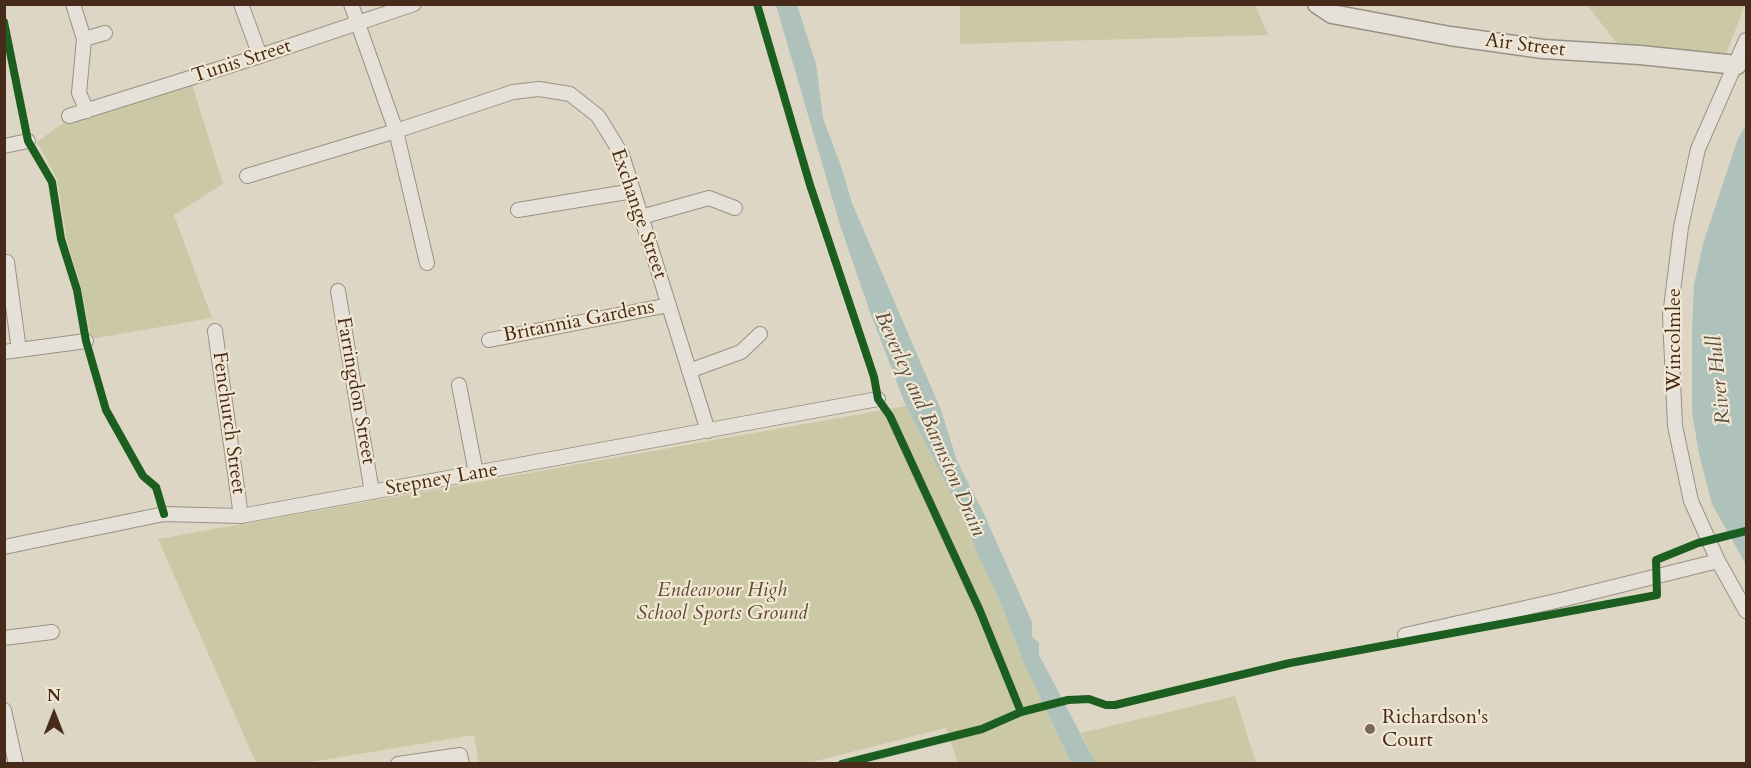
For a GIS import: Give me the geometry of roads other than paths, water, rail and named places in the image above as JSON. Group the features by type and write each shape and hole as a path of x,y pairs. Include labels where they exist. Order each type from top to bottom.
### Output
{"street":[{"path":"73,4 84,39 79,93 87,111"},
{"path":"241,4 260,56"},
{"path":"351,4 396,131 427,263"},
{"name":"Tunis Street","path":"69,116 260,56 414,4"},
{"name":"Air Street","path":"1317,4 1332,14 1450,36 1543,50 1640,55 1737,65"},
{"path":"84,39 105,33"},
{"name":"Wincolmlee","path":"1746,40 1737,65 1698,149 1681,228 1670,316 1675,426 1691,501 1718,561 1746,611"},
{"name":"Exchange Street","path":"247,176 396,131 513,92 539,89 570,94 598,116 622,155 708,431"},
{"path":"4,146 28,141"},
{"path":"518,210 633,190"},
{"path":"641,217 709,198 735,208"},
{"path":"7,262 19,350"},
{"name":"Farringdon Street","path":"338,291 372,492"},
{"name":"Britannia Gardens","path":"489,339 669,305"},
{"name":"Fenchurch Street","path":"215,331 241,516"},
{"path":"689,370 741,352 760,334"},
{"path":"4,352 86,342"},
{"path":"459,385 476,473"},
{"name":"Stepney Lane","path":"4,547 164,514 241,516 878,399"},
{"path":"1405,635 1718,561"},
{"path":"4,638 52,632"},
{"path":"4,710 16,764"},
{"path":"398,764 460,755 462,764"}],"water":[{"name":"Beverley and Barmston Drain","path":"776,5 797,5 816,64 823,118 852,203 941,410 957,461 984,514 1032,622 1032,637 1039,643 1039,655 1096,763 1071,763 1022,659 965,521 906,406 840,225"},
{"name":"River Hull","path":"1746,124 1746,565 1712,504 1699,454 1692,412 1692,328 1694,285 1703,244 1737,141"}],"place":[{"name":"Richardson's Court","path":"1370,729"}],"park label":[{"name":"Endeavour High School Sports Ground","path":"722,602"}]}
